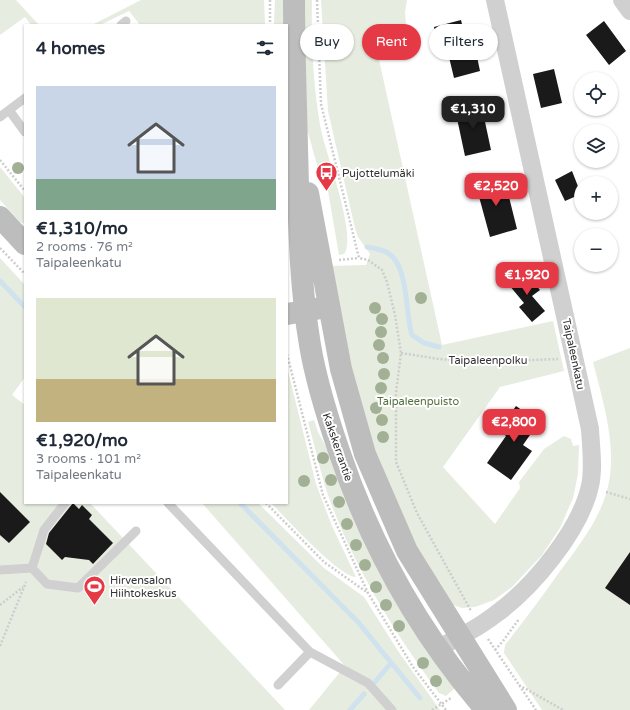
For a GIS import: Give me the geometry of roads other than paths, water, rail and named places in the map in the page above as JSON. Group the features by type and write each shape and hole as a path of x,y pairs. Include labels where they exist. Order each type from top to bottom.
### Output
{"main road":[{"name":"Kakskerrantie","path":"294,0 298,218 297,312 310,344 316,375 328,419 347,474 368,527 391,574 421,624 466,688 486,710"},
{"name":"Kakskerrantie","path":"297,149 312,213 341,370 365,454 408,551 459,637 506,710"},
{"path":"0,217 24,243"},
{"path":"297,312 329,307"}],"street":[{"name":"Taipaleenkatu","path":"438,648 480,625 524,590 567,538 583,506 590,487 592,469 590,429 495,0"},
{"path":"622,0 630,11"}],"lane":[{"path":"0,117 24,99"},
{"path":"9,110 24,131"},
{"path":"32,568 44,530 65,504"},
{"path":"169,504 310,652 368,683 392,710"},
{"path":"32,568 47,584 78,588 136,531"},
{"path":"0,570 32,568"},
{"path":"278,684 310,652"}],"waterway":[{"path":"367,247 388,253 395,259 400,268 403,279 412,335 424,343 439,347"},
{"path":"0,281 24,306"},
{"path":"241,504 358,622 420,698"},
{"path":"375,682 391,663"},
{"path":"350,710 364,694"}],"place":[{"name":"Pujottelumäki","path":"326,192"},
{"name":"Hirvensalon Hiihtokeskus","path":"94,606"}],"park label":[{"name":"Taipaleenpuisto","path":"418,401"}]}
